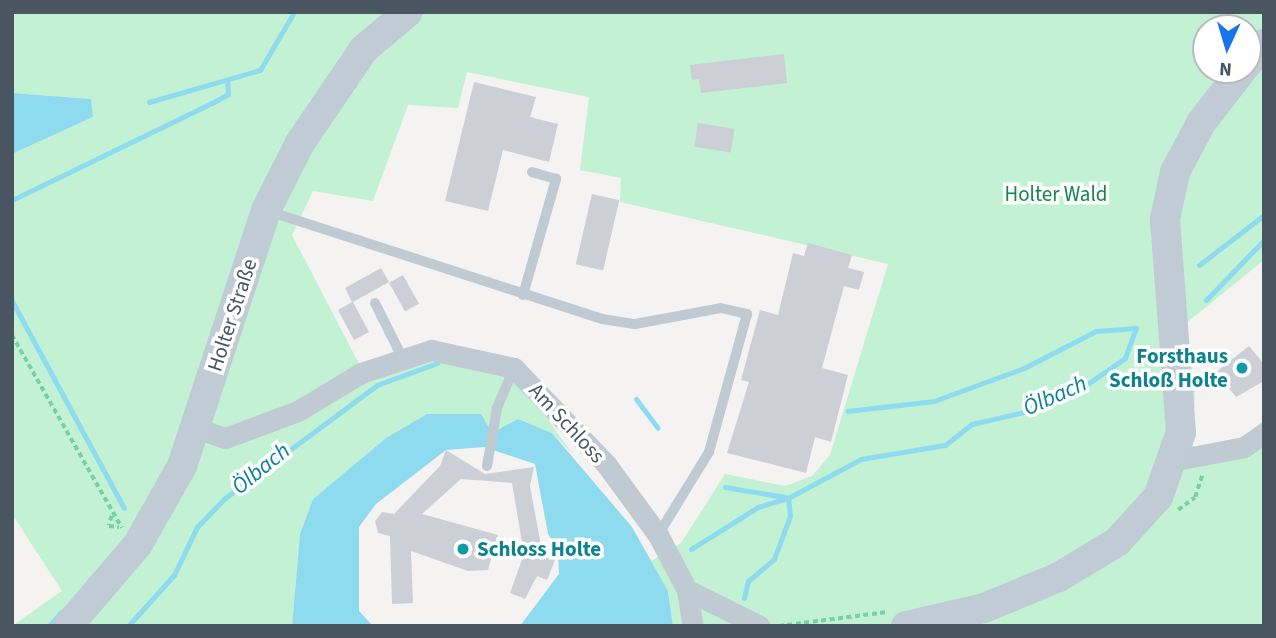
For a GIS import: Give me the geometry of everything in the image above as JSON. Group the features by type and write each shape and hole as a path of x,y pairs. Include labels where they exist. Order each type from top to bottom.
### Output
{"main road":[{"name":"Holter Straße","path":"68,626 129,536 165,501 196,428 266,210 300,143 364,49 408,12"},
{"path":"904,622 984,608 1093,559 1141,520 1176,460 1181,383 1165,270 1165,219 1175,172 1195,136 1232,84"}],"street":[{"name":"Am Schloss","path":"196,428 225,438 298,411 402,357 461,353 514,368 606,464 658,535 687,590 693,626"},
{"path":"1176,460 1231,451 1264,433"},
{"path":"687,590 760,626"}],"lane":[{"path":"523,295 556,179 532,172"},
{"path":"266,210 523,295 635,324 722,308 747,314 709,452 658,535"},
{"path":"374,303 402,357"},
{"path":"487,466 492,433 514,368"}],"path":[{"path":"12,335 113,516 129,536"},
{"path":"779,626 904,622"}],"green space":[{"name":"Holter Wald","path":"12,12 1264,12 1264,260 1185,324 1195,384 1193,449 1243,438 1264,420 1264,626 673,626 668,591 651,561 681,543 725,474 785,486 812,476 830,455 888,264 620,202 621,178 580,170 589,97 467,72 458,108 408,105 373,201 313,191 292,235 368,381 433,358 491,368 529,393 572,453 552,433 518,419 498,434 427,414 386,438 313,499 300,534 292,626 12,626 62,591 12,514 12,154 93,117 91,99 12,93"}],"water":[{"path":"12,93 91,99 93,117 12,154"},
{"path":"427,414 481,414 492,433 518,419 552,433 632,527 668,591 673,626 520,626 559,574 558,552 548,534 535,464 484,447 446,450 376,504 359,527 359,611 373,626 292,626 300,534 313,499 386,438"}],"building":[{"path":"784,54 787,83 701,93 699,79 692,80 690,65"},
{"path":"474,82 536,97 530,117 558,124 549,162 503,150 488,211 445,201"},
{"path":"698,123 735,129 731,152 694,147"},
{"path":"592,194 619,200 603,270 576,264"},
{"path":"808,243 852,255 848,268 864,272 859,290 844,286 822,368 848,375 831,442 815,437 806,473 727,453 749,382 741,380 760,310 778,315 793,253 804,256"},
{"path":"381,268 389,282 353,302 369,332 354,340 338,310 352,302 345,288"},
{"path":"403,275 419,304 405,312 389,283"},
{"name":"Forsthaus Schloß Holte","path":"1249,346 1264,364 1264,381 1236,397 1216,372"},
{"path":"446,450 485,474 534,467 530,486 543,556 555,560 547,580 537,576 525,599 510,593 524,554 512,483 461,479 422,514 498,535 488,570 468,571 411,551 413,603 392,604 390,536 378,533 375,521 382,512 394,514 440,466"}],"waterway":[{"path":"149,102 260,70 294,12"},
{"path":"12,200 212,103 228,94 227,80"},
{"name":"Ölbach","path":"1199,265 1264,215"},
{"name":"Ölbach","path":"1206,300 1264,240"},
{"path":"12,301 124,508"},
{"name":"Ölbach","path":"744,598 748,581 774,559 790,516 788,498 861,459 945,445 972,424 1024,412 1089,383 1125,358 1136,328 1096,331 1024,368 934,401 848,411"},
{"name":"Ölbach","path":"128,626 174,575 197,527 225,498 377,385 437,363"},
{"name":"Ölbach","path":"636,399 658,428"},
{"name":"Ölbach","path":"725,487 785,497"},
{"name":"Ölbach","path":"691,549 758,507 788,498"},
{"path":"49,626 61,612"}],"place":[{"name":"Forsthaus Schloß Holte","path":"1242,368"},
{"name":"Schloss Holte","path":"463,549"}]}
